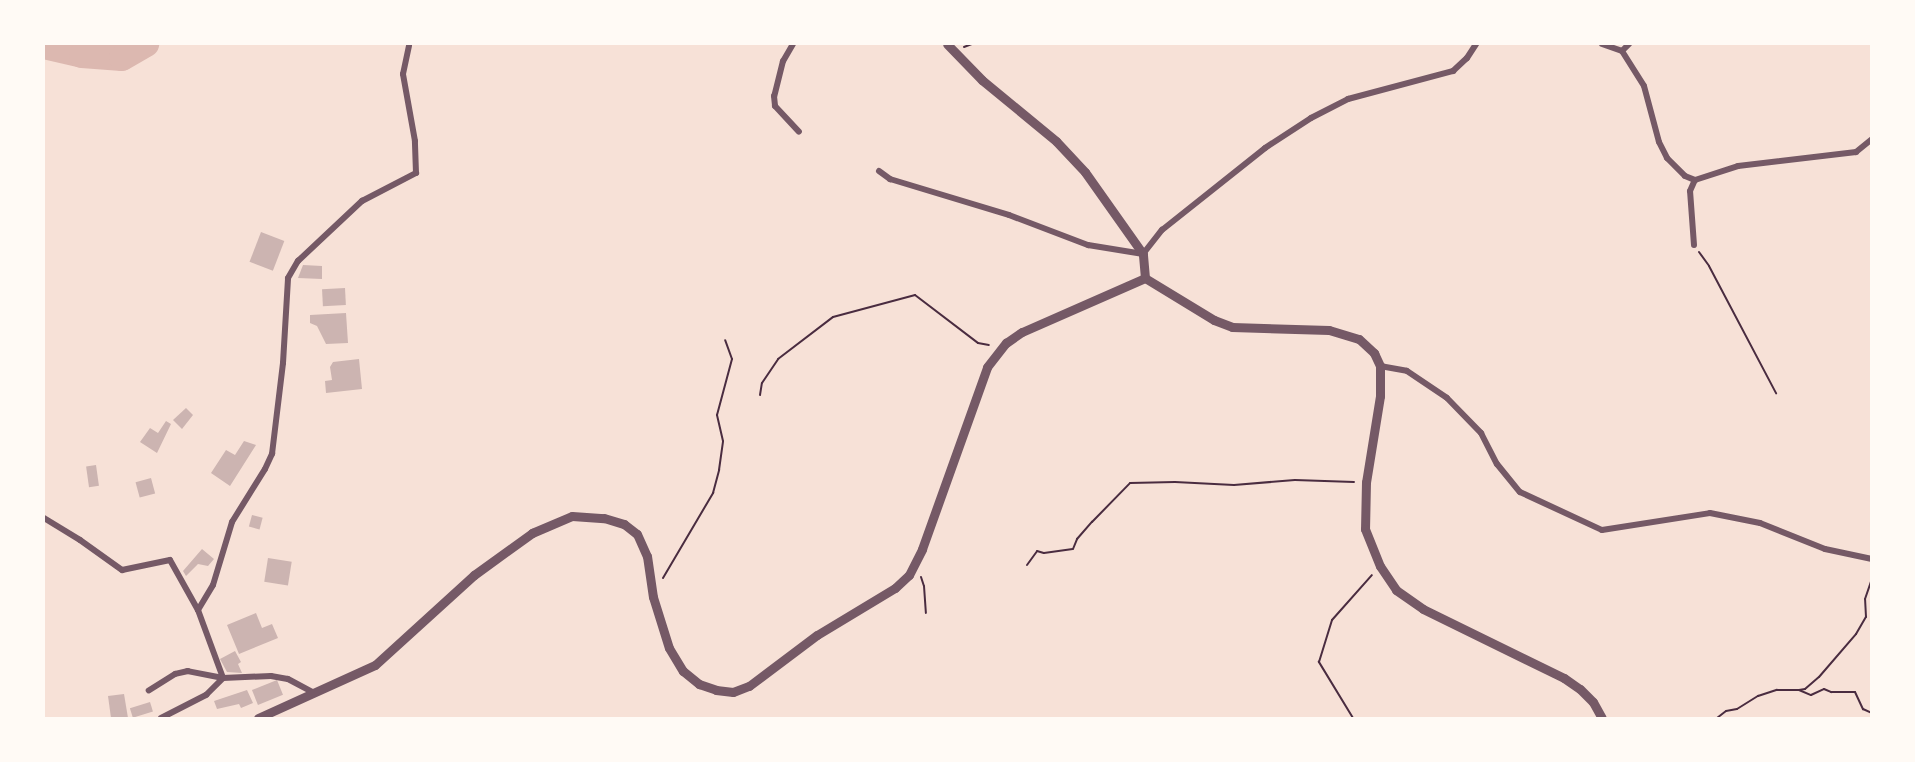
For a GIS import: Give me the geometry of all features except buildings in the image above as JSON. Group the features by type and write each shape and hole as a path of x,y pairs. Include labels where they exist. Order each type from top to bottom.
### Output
{"street":[{"path":"793,44 783,61 774,96 775,106 798,132"},
{"path":"947,44 982,80 1056,141 1085,172 1143,254 1145,278"},
{"path":"1143,254 1162,230 1265,148 1311,118 1348,99 1453,71 1467,58 1476,44"},
{"path":"1602,44 1622,51 1632,63 1644,86 1659,142 1666,158 1685,176 1695,180 1738,166 1856,152 1872,139"},
{"path":"1622,51 1629,44"},
{"path":"198,610 213,585 232,522 272,454 283,363 288,278 298,261 362,201 416,173 415,141 403,74 409,46"},
{"path":"879,171 890,179 1009,215 1088,245 1143,254"},
{"path":"1694,245 1690,191 1695,180"},
{"path":"258,718 375,665 474,575 532,533 572,516 604,518 624,524 637,534 647,556 653,597 669,648 683,670 699,684 716,690 733,692 749,686 817,635 895,588 916,565 987,367 1000,351 1022,332 1145,278"},
{"path":"1145,278 1214,320 1232,327 1329,330 1359,339 1374,352 1380,366 1380,396 1366,482 1365,529 1380,566 1396,590 1423,609 1564,678 1593,702 1602,718"},
{"path":"1380,366 1407,371 1447,398 1481,433 1497,464 1520,492 1602,530 1710,513 1760,523 1825,549 1872,559"},
{"path":"44,519 81,540 122,570 170,560 198,610 223,678"},
{"path":"149,690 175,674 188,671 223,678 271,676 288,679 314,693"},
{"path":"161,718 206,695 223,678"}],"path":[{"path":"1694,245 1709,266 1776,393"},
{"path":"760,395 762,383 778,359 833,317 915,295 978,343 985,343 1000,351"},
{"path":"653,597 713,493 723,441 717,415 732,359 725,340"},
{"path":"1027,566 1037,551 1044,553 1073,549 1077,539 1130,483 1175,482 1234,485 1295,480 1366,482"},
{"path":"916,565 924,586 926,612"},
{"path":"1353,718 1319,662 1332,620 1380,566"},
{"path":"1717,718 1726,711 1745,705 1758,696 1777,690 1805,689 1819,677 1856,634 1866,617 1865,599 1872,579"},
{"path":"1799,690 1810,695 1824,689 1831,692 1855,692 1863,709 1872,713"}],"waterway":[{"path":"44,46 82,55 122,58 146,44"}]}
